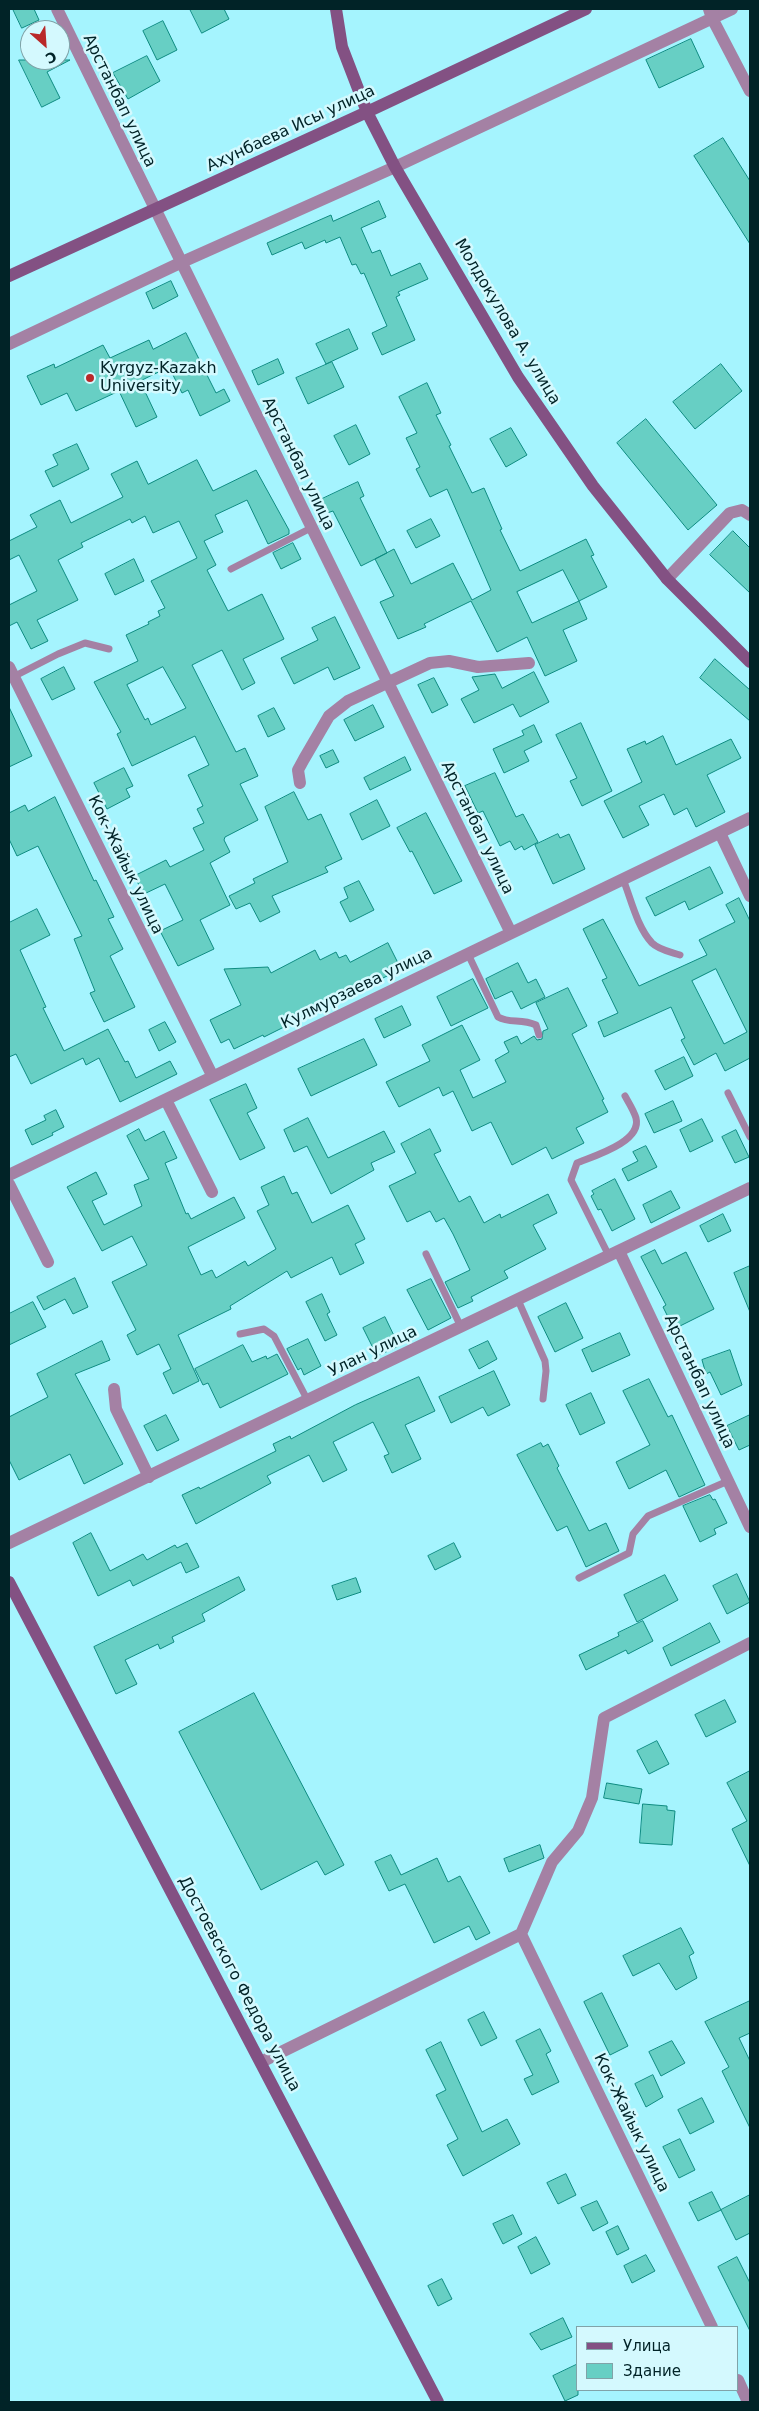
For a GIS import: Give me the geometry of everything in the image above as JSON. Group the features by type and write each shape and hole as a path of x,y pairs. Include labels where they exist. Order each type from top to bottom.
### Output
{"main road":[{"name":"Молдокулова А. улица","path":"336,9 342,47 367,112 395,167 518,377 593,486 667,579 750,662"},
{"name":"Ахунбаева Исы улица","path":"9,276 367,112 586,9"},
{"name":"Достоевского Федора улица","path":"9,1582 438,2402"}],"street":[{"name":"Арстанбап улица","path":"57,9 180,263 511,933"},
{"path":"9,344 180,263 395,167 710,14 732,9"},
{"path":"710,14 750,91"},
{"path":"667,579 730,513 742,510 750,515"},
{"path":"300,783 298,770 329,716 348,701 430,663 449,661 478,667 530,662"},
{"name":"Кок-Жайык улица","path":"10,674 213,1077"},
{"name":"Кулмурзаева улица","path":"9,1175 750,818"},
{"path":"720,833 750,896"},
{"path":"166,1100 212,1192"},
{"path":"9,1184 48,1262"},
{"name":"Улан улица","path":"9,1544 750,1188"},
{"name":"Арстанбап улица","path":"614,1254 750,1527"},
{"path":"114,1389 116,1409 149,1477"},
{"path":"261,2062 521,1934 552,1862 578,1831 592,1798 604,1718 750,1643"},
{"name":"Кок-Жайык улица","path":"521,1934 712,2326"},
{"path":"739,2382 748,2402"}],"lane":[{"path":"231,569 311,528"},
{"path":"10,674 85,643 109,649"},
{"path":"622,879 643,929 653,943 663,950 680,956"},
{"path":"468,954 498,1016 505,1021 525,1020 530,1022 536,1025 539,1035"},
{"path":"728,1092 750,1137"},
{"path":"614,1254 571,1180 577,1163 623,1142 633,1134 636,1119 626,1096"},
{"path":"426,1254 460,1328"},
{"path":"518,1300 545,1361 546,1371 542,1399"},
{"path":"240,1334 264,1329 274,1336 308,1401"},
{"path":"579,1578 629,1552 633,1534 648,1516 728,1481"}],"building":[{"path":"13,9 34,9 39,20 20,20 20,24"},
{"path":"190,9 224,9 229,19 202,33"},
{"path":"163,21 177,50 157,60 143,31"},
{"path":"691,39 704,67 659,88 646,60"},
{"path":"147,56 160,81 128,99 113,73"},
{"path":"24,70 51,70 47,72 60,98 42,107"},
{"path":"723,138 750,181 750,244 694,156"},
{"path":"379,201 386,217 361,228 372,253 380,250 391,276 420,263 428,279 398,292 400,295 396,297 415,340 382,355 372,333 387,326 364,273 361,274 356,264 352,265 340,237 326,243 325,240 305,249 302,242 272,255 267,243 331,215 333,221"},
{"path":"171,281 178,296 153,309 146,293"},
{"path":"349,329 358,349 326,364 316,344"},
{"path":"186,333 216,393 224,389 230,401 200,416 188,390 182,393 169,367 140,381 157,417 136,427 119,391 76,411 67,393 41,405 27,376 54,364 55,368 103,345 110,358 149,340 153,349"},
{"path":"278,359 284,373 258,385 252,371"},
{"path":"332,362 344,387 308,404 296,378"},
{"path":"721,364 742,391 695,429 673,402"},
{"path":"427,383 441,413 436,415 472,493 484,488 502,529 500,530 520,571 586,539 594,555 591,556 607,587 579,601 587,619 563,630 577,661 545,676 527,637 497,652 471,601 424,624 426,627 398,639 380,602 394,596 375,559 394,549 411,584 453,563 472,600 491,590 447,489 430,497 416,469 420,467 406,438 417,433 399,397","holes":["563,570 579,601 532,623 517,592"]},
{"path":"646,419 717,505 688,530 617,443"},
{"path":"356,425 370,454 349,465 334,436"},
{"path":"511,428 527,455 506,467 490,439"},
{"path":"77,444 89,469 53,487 45,471 58,465 53,455"},
{"path":"197,460 213,491 256,470 289,530 289,534 268,544 247,500 215,515 223,532 204,541 216,565 207,570 228,611 262,594 284,639 243,659 255,683 242,690 222,650 192,665 236,752 245,748 258,776 240,784 258,820 225,837 224,840 230,852 210,863 230,905 200,920 214,949 178,966 160,931 183,920 165,884 144,894 134,876 166,860 170,867 204,850 193,828 204,823 197,809 203,806 188,775 209,765 195,736 132,766 117,734 121,732 94,682 138,661 126,635 149,624 148,622 160,616 158,611 165,608 151,581 197,558 179,521 153,533 145,516 132,523 130,519 81,543 83,547 58,560 78,600 37,620 48,641 31,649 17,622 9,626 9,605 37,591 19,555 9,560 9,541 37,527 30,515 60,500 71,523 123,497 111,474 137,461 148,484","holes":["163,667 186,708 151,725 148,718 145,720 127,685"]},
{"path":"358,482 364,496 360,498 387,553 361,566 333,511 327,513 320,500"},
{"path":"431,519 440,536 416,548 407,531"},
{"path":"733,531 750,548 750,593 710,555"},
{"path":"293,543 301,559 281,569 273,553"},
{"path":"134,559 144,581 115,595 105,574"},
{"path":"335,617 360,668 334,680 328,667 294,684 281,658 318,640 312,628"},
{"path":"715,659 750,690 750,721 700,678"},
{"path":"64,667 75,689 52,700 41,679"},
{"path":"534,672 549,702 520,717 513,704 474,723 461,699 479,690 472,677 495,674 502,688"},
{"path":"434,678 448,705 432,713 418,685"},
{"path":"373,705 384,727 355,741 344,720"},
{"path":"9,707 32,756 9,767"},
{"path":"274,708 285,729 268,737 258,716"},
{"path":"581,723 612,791 582,806 570,781 577,778 556,735"},
{"path":"534,725 542,742 524,751 529,761 504,773 493,749 524,735 522,731"},
{"path":"663,736 676,765 731,739 741,758 707,775 725,812 696,827 687,808 674,815 664,794 639,806 649,825 623,838 604,801 642,782 627,749 645,741 646,744"},
{"path":"333,750 339,762 326,768 320,756"},
{"path":"405,757 411,770 370,790 364,778"},
{"path":"124,768 133,786 126,789 130,797 107,809 94,783"},
{"path":"495,773 516,817 523,814 538,842 524,850 522,846 515,850 510,841 500,846 483,811 478,813 465,786"},
{"path":"294,792 308,820 321,814 342,859 325,867 328,872 272,896 280,912 260,922 250,903 236,909 229,896 255,883 253,879 288,862 265,807"},
{"path":"55,797 94,881 96,880 114,917 108,919 123,949 110,956 135,1007 104,1022 90,993 95,991 74,939 82,936 38,846 17,856 9,839 9,813 25,805 28,811"},
{"path":"377,800 390,826 362,840 350,814"},
{"path":"426,813 462,881 434,894 412,851 410,852 397,828"},
{"path":"558,834 560,838 569,834 585,869 553,884 535,845"},
{"path":"710,867 723,893 689,910 685,901 655,916 646,898"},
{"path":"359,881 374,910 350,922 340,902 348,898 344,888"},
{"path":"739,898 750,921 750,1058 725,1071 716,1053 694,1065 681,1040 685,1038 671,1007 604,1037 598,1022 618,1013 602,980 607,978 583,929 603,919 639,986 707,955 699,940 735,922 726,905","holes":["716,969 747,1032 724,1044 692,981"]},
{"path":"37,909 50,935 20,950 46,1007 43,1008 64,1051 108,1029 125,1062 128,1061 136,1078 170,1061 177,1074 120,1102 99,1058 86,1065 83,1058 31,1084 16,1054 9,1057 9,923"},
{"path":"388,943 401,969 371,984 369,981 308,1011 310,1014 264,1037 263,1035 234,1049 229,1039 221,1043 210,1020 241,1005 224,969 268,967 271,973 315,950 320,960 336,952 339,958 346,955 350,962"},
{"path":"518,963 528,983 536,979 545,997 521,1009 512,991 495,999 486,979"},
{"path":"473,979 488,1008 451,1026 437,997"},
{"path":"568,988 587,1026 572,1034 604,1099 602,1100 608,1112 576,1128 584,1143 552,1159 546,1147 512,1165 491,1122 472,1131 453,1091 443,1096 439,1087 399,1107 386,1082 430,1061 422,1045 462,1025 480,1060 460,1070 473,1098 506,1082 495,1060 509,1052 504,1042 517,1036 521,1044 534,1036 537,1040 542,1039 543,1031 548,1029 536,1003"},
{"path":"402,1006 411,1025 384,1038 375,1019"},
{"path":"165,1022 176,1042 159,1051 149,1030"},
{"path":"364,1039 377,1065 311,1096 298,1069"},
{"path":"684,1057 693,1076 665,1090 655,1071"},
{"path":"246,1084 257,1108 247,1113 265,1148 240,1160 210,1100"},
{"path":"673,1101 682,1121 654,1133 645,1114"},
{"path":"56,1110 64,1127 52,1133 53,1135 32,1145 25,1130 46,1120 44,1116"},
{"path":"308,1118 328,1158 384,1131 395,1152 371,1163 374,1170 331,1194 307,1146 294,1152 284,1130"},
{"path":"702,1119 713,1141 690,1152 680,1130"},
{"path":"139,1129 145,1141 164,1131 177,1158 165,1163 186,1214 188,1213 191,1219 234,1197 245,1218 188,1247 201,1275 212,1270 216,1278 245,1261 248,1266 276,1249 257,1211 269,1205 261,1187 284,1176 292,1194 297,1192 312,1223 348,1205 365,1239 355,1244 364,1263 340,1275 332,1257 291,1278 287,1271 230,1306 231,1309 178,1335 199,1381 173,1394 163,1373 171,1369 159,1344 137,1355 127,1335 136,1330 112,1282 147,1265 132,1236 102,1251 67,1187 96,1172 107,1194 92,1201 104,1225 142,1206 134,1185 149,1179 127,1136"},
{"path":"430,1129 441,1151 434,1154 459,1202 470,1196 484,1223 500,1214 501,1218 548,1194 557,1213 533,1225 546,1249 504,1271 508,1278 471,1297 473,1301 458,1308 445,1282 470,1270 444,1218 436,1222 430,1211 407,1222 389,1186 416,1173 401,1144"},
{"path":"736,1130 749,1157 735,1163 722,1137"},
{"path":"646,1146 657,1167 628,1181 622,1169 638,1161 633,1152"},
{"path":"615,1179 635,1219 612,1231 601,1209 598,1210 591,1196 594,1194 592,1191"},
{"path":"671,1191 680,1208 651,1223 643,1205"},
{"path":"723,1214 731,1231 708,1242 700,1226"},
{"path":"655,1250 662,1264 686,1252 714,1309 674,1329 663,1307 666,1305 641,1257"},
{"path":"750,1266 750,1312 734,1273"},
{"path":"75,1278 88,1307 73,1314 65,1299 44,1310 37,1297"},
{"path":"431,1279 451,1318 428,1330 407,1290"},
{"path":"322,1294 330,1312 327,1314 337,1335 325,1341 306,1302"},
{"path":"33,1302 46,1327 9,1345 9,1314"},
{"path":"566,1303 583,1338 555,1352 538,1317"},
{"path":"385,1317 399,1346 377,1356 363,1328"},
{"path":"620,1333 630,1355 592,1372 582,1350"},
{"path":"308,1339 321,1366 304,1375 301,1368 298,1370 287,1349"},
{"path":"102,1341 110,1360 75,1374 123,1464 84,1484 70,1454 19,1480 9,1460 9,1417 48,1397 37,1374"},
{"path":"488,1341 497,1359 479,1369 469,1350"},
{"path":"243,1345 252,1362 266,1356 267,1359 277,1354 288,1374 220,1408 208,1383 203,1385 195,1369"},
{"path":"730,1350 742,1385 721,1395 710,1372 706,1374 702,1360"},
{"path":"494,1371 510,1405 488,1416 483,1407 451,1423 439,1397"},
{"path":"419,1377 435,1411 405,1425 421,1459 392,1473 384,1456 389,1454 373,1422 333,1442 347,1470 323,1482 309,1455 267,1476 271,1483 196,1524 182,1495 199,1487 200,1489 276,1451 273,1444 290,1436 291,1439 355,1405"},
{"path":"649,1379 668,1417 672,1415 705,1485 679,1497 666,1470 629,1489 616,1462 650,1445 623,1391"},
{"path":"591,1393 605,1423 580,1435 566,1405"},
{"path":"166,1415 179,1440 157,1451 144,1426"},
{"path":"750,1415 750,1445 739,1450 727,1426"},
{"path":"541,1443 543,1447 548,1444 559,1466 557,1468 589,1531 606,1523 619,1551 586,1567 567,1526 557,1531 517,1455"},
{"path":"710,1495 713,1500 715,1499 727,1523 714,1529 716,1534 700,1542 683,1506"},
{"path":"91,1533 110,1571 143,1554 147,1560 175,1545 177,1548 187,1543 199,1567 186,1573 181,1562 133,1586 130,1580 98,1596 73,1543"},
{"path":"454,1543 461,1557 435,1570 428,1556"},
{"path":"737,1574 750,1602 727,1614 713,1586"},
{"path":"665,1575 678,1600 637,1622 624,1595"},
{"path":"239,1577 245,1590 202,1614 205,1621 172,1637 174,1642 160,1649 158,1644 125,1660 137,1684 116,1694 94,1647"},
{"path":"356,1578 361,1592 337,1600 332,1586"},
{"path":"643,1621 653,1641 628,1654 626,1650 586,1670 579,1655 619,1636 618,1633"},
{"path":"710,1623 720,1642 671,1666 663,1648"},
{"path":"254,1693 344,1865 325,1875 317,1861 261,1890 179,1732"},
{"path":"725,1700 736,1722 706,1737 695,1715"},
{"path":"657,1741 669,1764 649,1774 637,1751"},
{"path":"750,1771 750,1866 732,1829 747,1821 727,1783"},
{"path":"607,1783 642,1789 639,1804 604,1798"},
{"path":"643,1804 667,1806 667,1810 675,1811 672,1845 640,1843"},
{"path":"540,1845 544,1858 509,1872 504,1859"},
{"path":"391,1855 401,1875 437,1858 448,1882 460,1876 490,1933 476,1940 469,1926 434,1943 405,1884 389,1891 375,1862"},
{"path":"681,1928 694,1953 689,1956 697,1978 676,1990 659,1963 633,1976 623,1956"},
{"path":"602,1993 628,2046 610,2055 584,2002"},
{"path":"750,2001 750,2033 739,2038 750,2061 750,2128 722,2071 729,2067 705,2022"},
{"path":"484,2012 497,2038 481,2046 468,2020"},
{"path":"540,2029 551,2051 546,2054 559,2082 532,2095 524,2079 533,2075 516,2041"},
{"path":"672,2041 685,2063 661,2076 649,2052"},
{"path":"441,2042 482,2132 507,2119 520,2144 463,2176 447,2145 458,2139 436,2095 446,2090 426,2050"},
{"path":"653,2075 663,2097 646,2107 635,2084"},
{"path":"702,2098 714,2122 690,2134 678,2110"},
{"path":"680,2139 695,2170 679,2178 663,2147"},
{"path":"566,2174 576,2195 558,2204 547,2183"},
{"path":"712,2192 721,2210 698,2221 689,2203"},
{"path":"750,2195 750,2233 736,2240 721,2210"},
{"path":"597,2201 608,2223 593,2231 581,2208"},
{"path":"513,2215 522,2234 503,2244 493,2224"},
{"path":"618,2226 629,2249 617,2255 606,2232"},
{"path":"536,2237 550,2264 531,2274 518,2247"},
{"path":"646,2255 655,2271 632,2283 624,2266"},
{"path":"737,2257 750,2283 750,2331 718,2267"},
{"path":"442,2279 452,2299 438,2306 428,2286"},
{"path":"563,2318 572,2337 541,2350 530,2334"},
{"path":"576,2365 576,2391 578,2391 578,2395 565,2401 553,2376"}],"place":[{"name":"Kyrgyz-Kazakh University","path":"90,378"}]}
